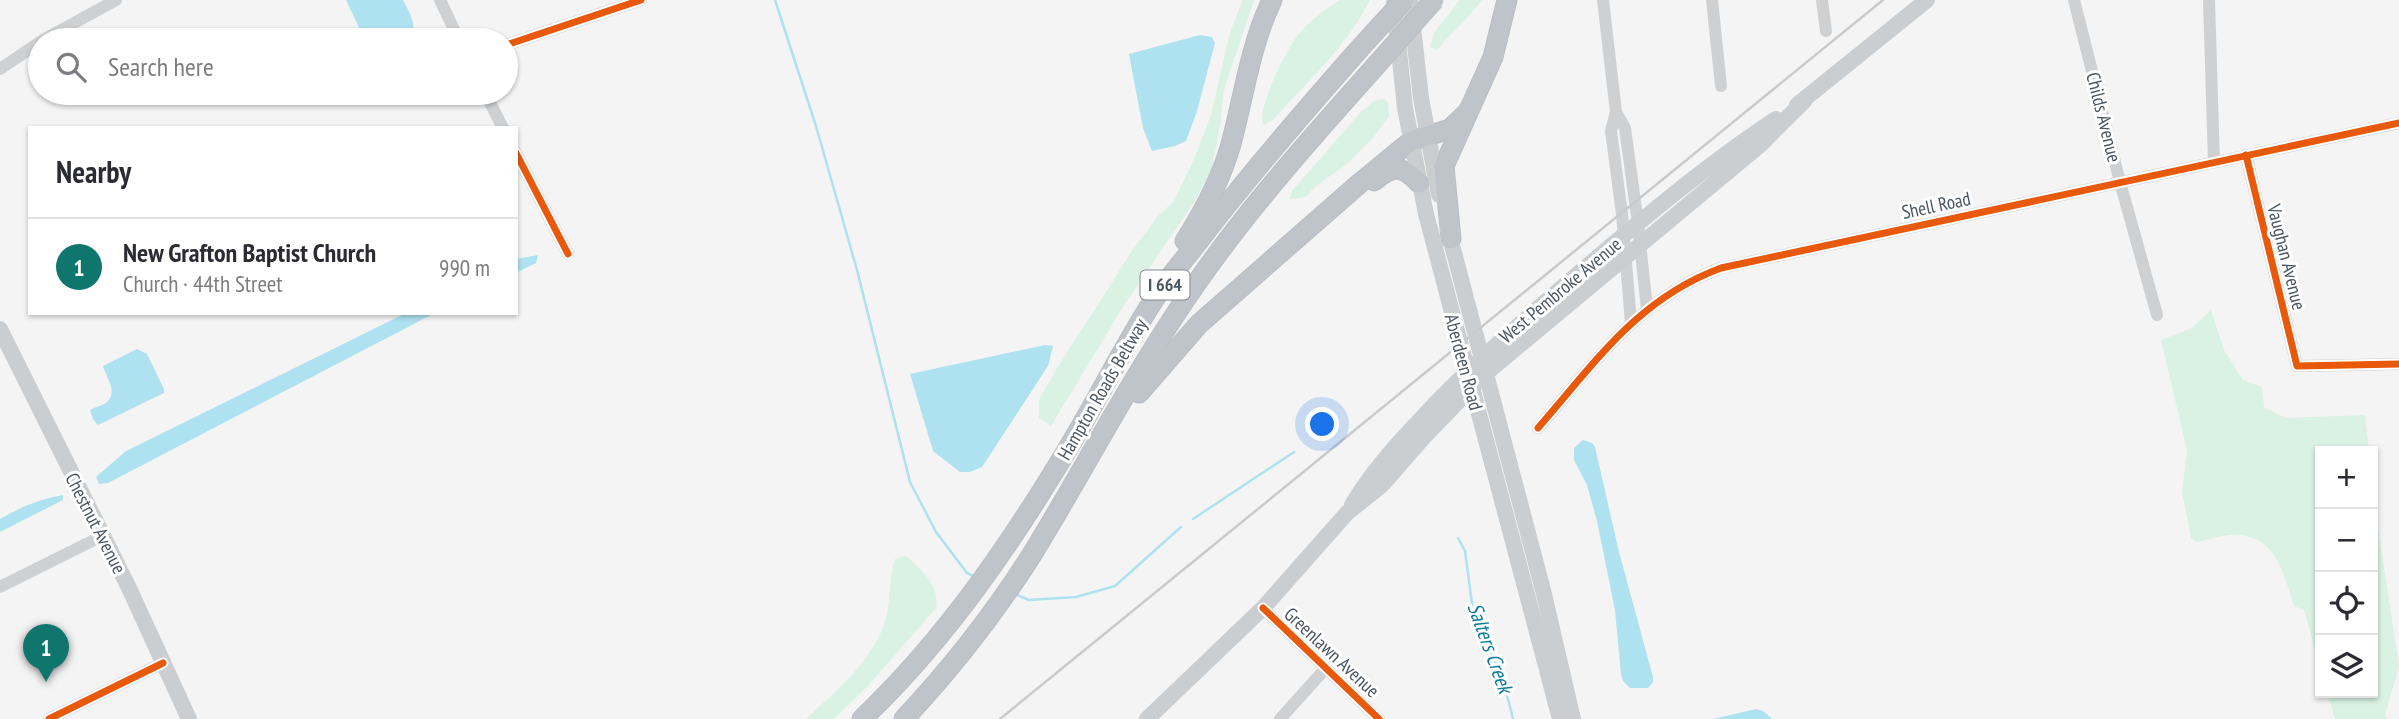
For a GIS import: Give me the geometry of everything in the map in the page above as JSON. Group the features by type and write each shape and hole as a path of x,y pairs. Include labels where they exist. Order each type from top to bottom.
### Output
{"highway":[{"path":"1157,295 1220,177 1254,49 1272,0"},
{"name":"Hampton Roads Beltway","path":"862,719 924,655 957,616 1004,549 1068,449 1111,369 1157,295 1251,173 1404,0"},
{"name":"Hampton Roads Beltway","path":"904,719 933,688 981,627 1029,558 1174,315 1212,262 1275,180 1434,0"},
{"path":"1451,239 1443,171 1493,57 1507,0"},
{"path":"1104,434 1175,349 1230,294 1419,138 1452,127 1467,113"},
{"path":"1303,233 1347,204 1389,170 1406,171 1419,183"}],"main road":[{"name":"Aberdeen Road","path":"1394,0 1402,87 1451,239 1543,590 1573,719"},
{"name":"Aberdeen Road","path":"1410,0 1416,66 1419,183 1560,719"},
{"name":"West Pembroke Avenue","path":"1483,366 1641,246 1760,145 1805,100 1927,0"},
{"name":"West Pembroke Avenue","path":"1147,719 1263,608 1347,513 1368,477 1446,392 1469,379 1624,236 1752,135 1805,100"},
{"name":"Chestnut Avenue","path":"0,328 189,719"}],"street":[{"path":"65,28 116,0"},
{"path":"440,0 453,28"},
{"path":"518,42 641,0"},
{"path":"1603,0 1616,112 1611,131 1631,323"},
{"path":"1712,0 1721,86"},
{"path":"1822,0 1826,31"},
{"name":"Childs Avenue","path":"2074,0 2157,315"},
{"path":"2208,0 2214,162"},
{"path":"0,69 28,50"},
{"path":"491,105 502,126"},
{"path":"1616,112 1625,128 1639,224 1647,309"},
{"name":"Shell Road","path":"1538,428 1631,323 1647,309 1686,283 1741,263 2399,123"},
{"name":"Vaughan Avenue","path":"2246,155 2297,366 2399,364"},
{"path":"518,157 568,254"},
{"path":"0,587 102,536"},
{"name":"Greenlawn Avenue","path":"1263,608 1379,719"},
{"path":"49,719 163,663"},
{"path":"1280,719 1326,667"}],"green space":[{"path":"1243,0 1254,0 1224,89 1212,168 1195,201 1124,305 1051,426 1039,418 1039,400 1134,248 1158,216 1174,201 1211,115 1230,32"},
{"path":"1340,0 1370,0 1350,33 1326,63 1273,120 1263,125 1262,117 1268,93 1293,42 1312,20"},
{"path":"1460,0 1482,0 1437,50 1430,47 1434,33"},
{"path":"1383,99 1388,102 1389,116 1372,139 1347,164 1305,197 1290,199 1292,191 1361,112 1374,101"},
{"path":"2211,310 2224,350 2243,380 2262,387 2264,407 2286,418 2365,415 2368,446 2315,446 2315,649 2304,610 2294,606 2281,568 2267,547 2245,536 2225,536 2196,542 2191,538 2182,492 2187,450 2161,340 2192,328"},
{"path":"2378,529 2399,666 2385,715 2387,719 2335,719 2329,698 2378,698"},
{"path":"906,556 932,585 937,600 936,608 866,688 834,719 806,719 853,673 873,647 886,618 895,559"}],"water":[{"path":"346,0 403,0 413,24 413,28 359,28"},
{"path":"1200,35 1212,37 1215,43 1186,141 1152,151 1143,128 1129,54"},
{"path":"538,255 536,263 518,272 518,259"},
{"path":"402,315 431,315 108,483 99,484 96,477 126,451"},
{"path":"1045,345 1053,346 1048,366 982,467 970,472 960,472 933,451 910,374"},
{"path":"137,349 147,354 164,393 98,425 90,410 106,403 112,390 103,366"},
{"path":"1583,440 1595,447 1619,552 1653,677 1648,688 1630,688 1623,681 1621,674 1615,610 1597,521 1587,485 1574,460 1574,448"},
{"path":"63,495 63,500 0,532 0,519 30,504"},
{"path":"1756,709 1772,719 1713,719"}],"waterway":[{"path":"775,0 816,126 857,270 910,482 936,532 967,573 974,576"},
{"path":"1193,519 1294,452"},
{"path":"1015,594 1029,600 1076,597 1115,586 1181,527"},
{"name":"Salters Creek","path":"1458,538 1465,551 1473,611 1481,634 1502,675 1513,719"}],"railway":[{"path":"1000,719 1883,0"}],"cycle path":[{"path":"518,41 641,0"},
{"path":"1538,428 1619,335 1641,315 1691,281 1721,268 2399,123"},
{"path":"2246,155 2297,366 2399,364"},
{"path":"518,157 568,254"},
{"path":"1263,608 1379,719"},
{"path":"49,719 163,663"}],"place":[{"name":"New Grafton Baptist Church","path":"46,682"}]}
